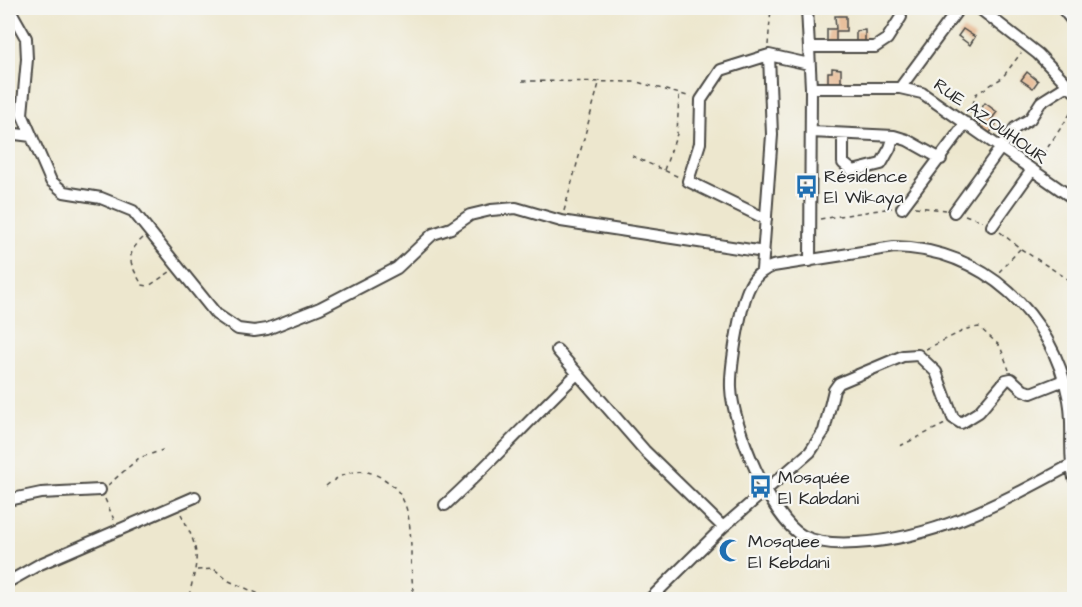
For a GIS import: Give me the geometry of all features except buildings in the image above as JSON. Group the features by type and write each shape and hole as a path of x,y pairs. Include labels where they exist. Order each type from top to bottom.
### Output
{"street":[{"path":"9,8 26,38 26,75 22,108 31,136 50,178 61,190 81,193 133,211 216,314 238,329 254,331 320,308 397,268 424,240 451,228 470,214 512,208 561,221 764,252"},
{"path":"807,8 811,88 810,261"},
{"path":"900,88 958,8"},
{"path":"954,212 1015,128 1033,116 1041,102 1071,88 1027,45 979,8"},
{"path":"1062,8 1074,23"},
{"path":"809,47 875,47 888,39 901,17"},
{"path":"766,219 688,181 700,143 701,100 721,70 770,55 809,64"},
{"path":"770,55 772,135 762,270 752,283 746,299 731,389 737,414 766,492 780,514 802,536 830,543 875,542 917,534 970,518 1073,464"},
{"name":"RUE AZOUHOUR","path":"811,88 900,88 922,93 1074,199"},
{"path":"902,208 941,159 965,123"},
{"path":"811,132 894,136 941,159"},
{"path":"8,133 31,136"},
{"path":"843,134 843,163 853,171 881,164 891,148 894,136"},
{"path":"992,226 1032,170"},
{"path":"762,270 876,249 914,248 958,258 993,278 1021,305 1040,328 1064,380 1072,423 1074,478"},
{"path":"557,350 645,451 723,527"},
{"path":"649,600 723,527 766,492 816,443 824,431 836,385 894,359 913,354 922,358 936,372 953,419 961,423 974,416 1004,381 1011,379 1023,390 1031,393 1064,380"},
{"path":"445,505 505,450 541,409 577,374"},
{"path":"8,500 41,493 100,489"},
{"path":"8,582 40,564 195,497"}],"path":[{"path":"770,55 768,40 771,8"},
{"path":"965,123 976,94 1002,78 1027,45"},
{"path":"561,221 600,80"},
{"path":"522,81 637,82 701,100"},
{"path":"664,170 677,134 679,93"},
{"path":"1032,170 1074,108"},
{"path":"632,156 688,181"},
{"path":"810,221 902,208 933,207 992,226 1021,249 1074,283"},
{"path":"150,231 130,252 131,264 142,285 146,287 153,284 178,266"},
{"path":"993,278 1021,249"},
{"path":"913,354 967,329 979,327 1000,346 1011,379"},
{"path":"900,446 953,419"},
{"path":"120,531 100,489 140,458 163,450"},
{"path":"326,486 345,475 365,472 382,479 404,497 411,524 414,600"},
{"path":"177,506 195,543 196,570 188,600"},
{"path":"196,570 214,569 229,581 266,597"}],"place":[{"name":"Résidence El Wikaya","path":"806,186"},
{"name":"Mosquée El Kabdani","path":"760,487"},
{"name":"Mosquee El Kebdani","path":"730,551"}]}
